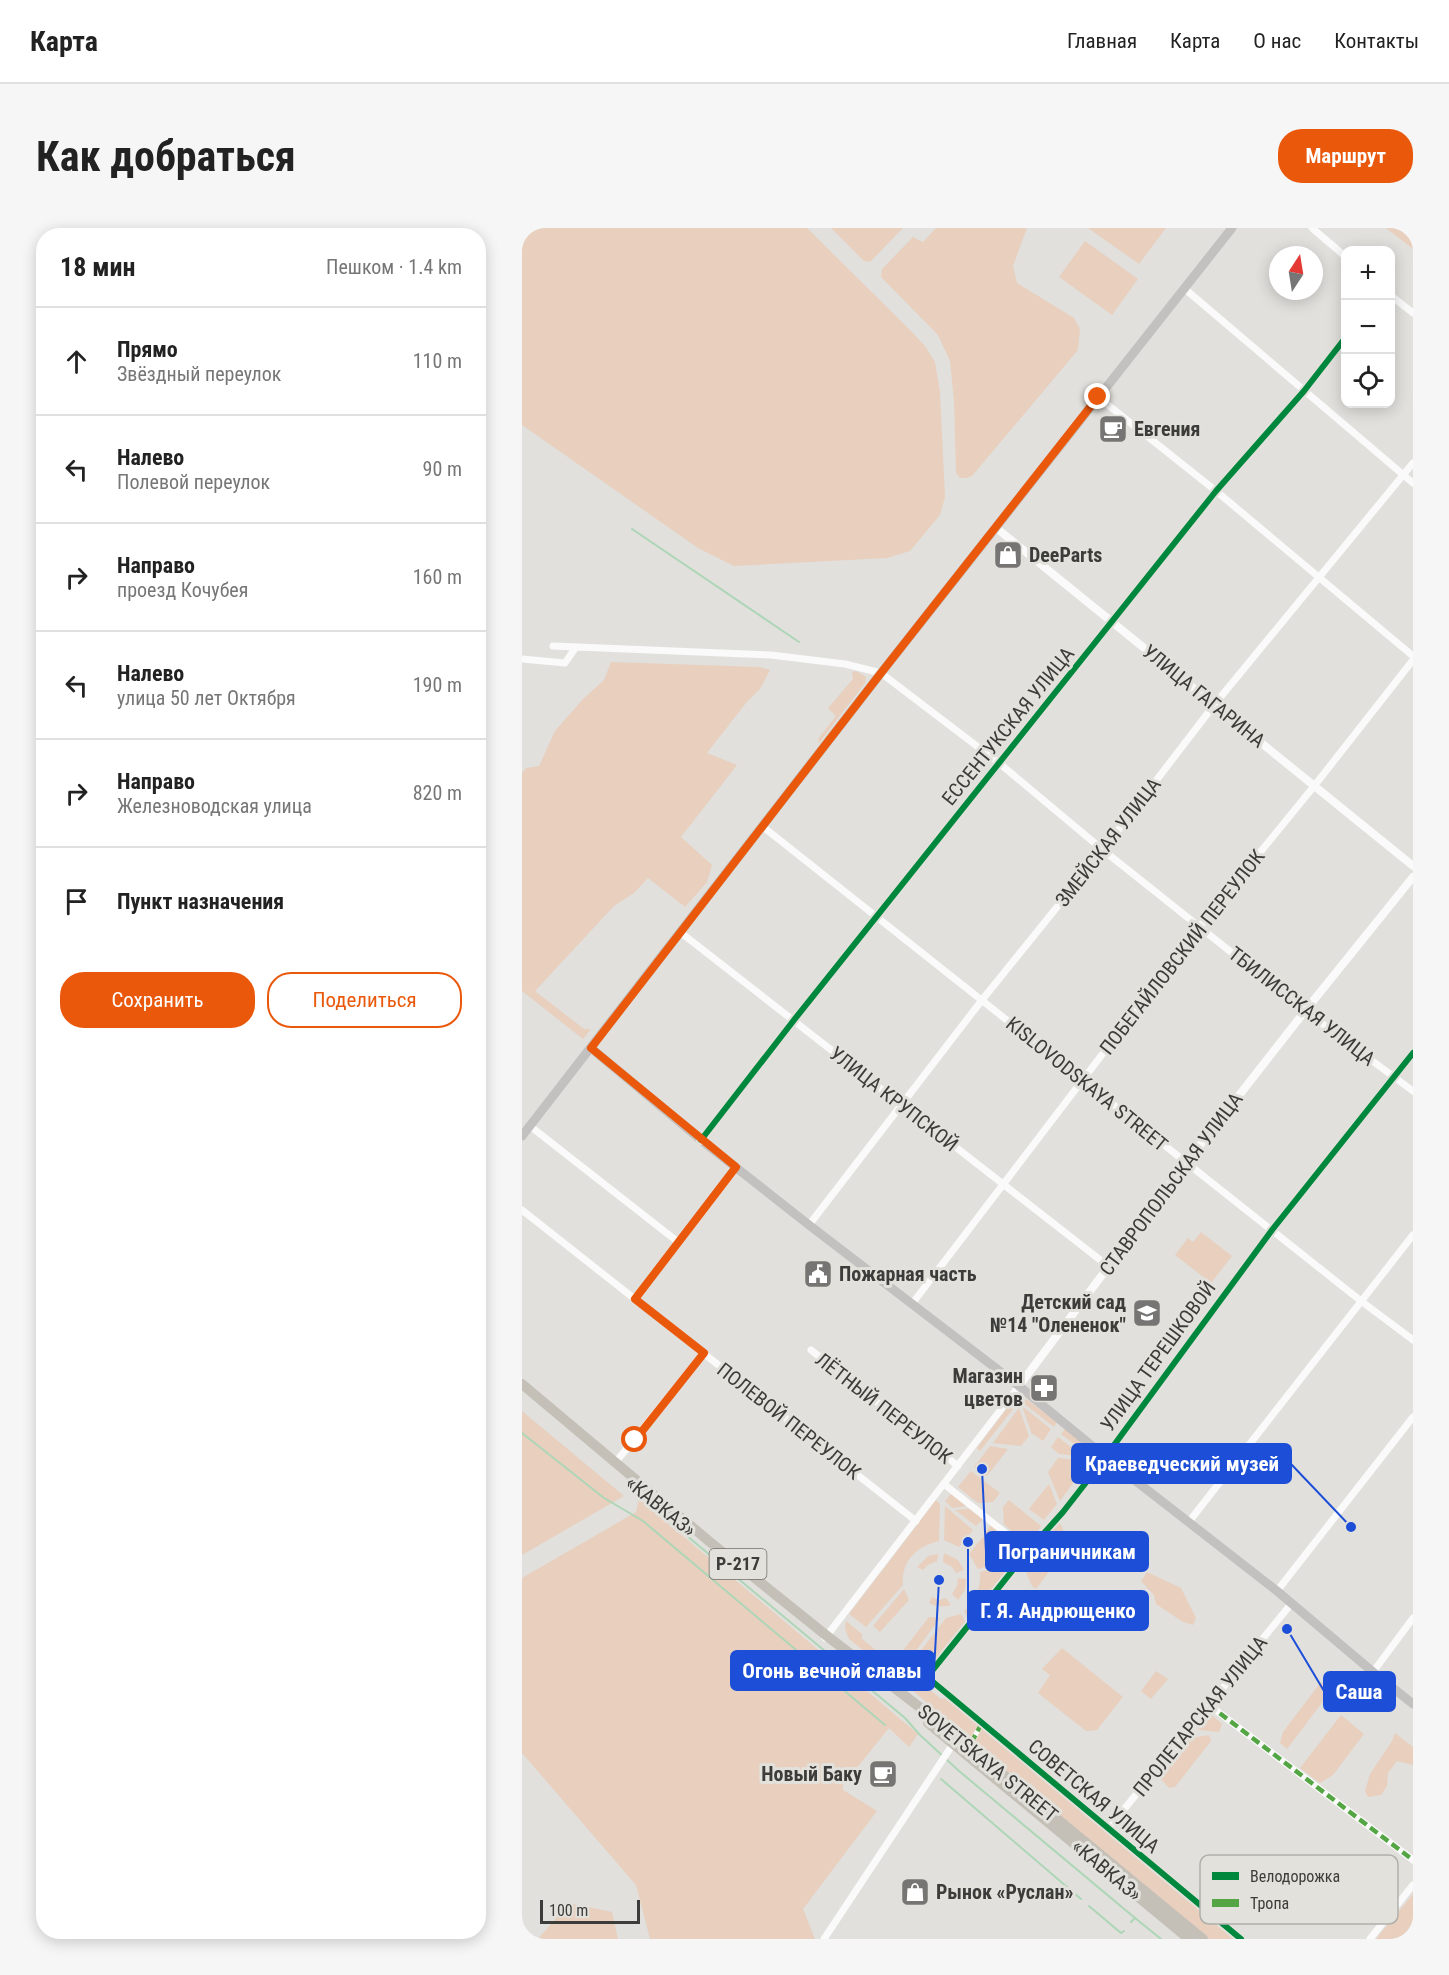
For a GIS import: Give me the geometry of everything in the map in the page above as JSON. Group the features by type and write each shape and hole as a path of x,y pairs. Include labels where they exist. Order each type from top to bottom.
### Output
{"highway":[{"name":"SOVETSKAYA STREET","path":"522,1384 826,1637 1203,1939"},
{"name":"«КАВКАЗ»","path":"522,1393 826,1637"},
{"name":"«КАВКАЗ»","path":"956,1741 1189,1939"}],"main road":[{"path":"522,1136 995,527 1232,228"},
{"path":"591,1048 808,1225 1019,1386 1188,1523 1277,1591 1413,1704"}],"street":[{"path":"1312,228 1341,253"},
{"path":"1185,289 1413,483"},
{"path":"1395,299 1413,313"},
{"name":"ЕССЕНТУКСКАЯ УЛИЦА","path":"701,1140 1112,621 1216,492 1304,391 1341,343"},
{"path":"1098,397 1413,656"},
{"name":"ЗМЕЙСКАЯ УЛИЦА","path":"808,1225 1214,705 1413,463"},
{"name":"УЛИЦА ГАГАРИНА","path":"995,527 1316,785 1413,866"},
{"path":"553,646 771,655 845,664 881,673"},
{"path":"522,659 565,663 576,647"},
{"name":"ПОБЕГАЙЛОВСКИЙ ПЕРЕУЛОК","path":"912,1304 1200,926 1316,785 1413,660"},
{"name":"ТБИЛИССКАЯ УЛИЦА","path":"881,673 999,764 1305,1011 1413,1091"},
{"name":"KISLOVODSKAYA STREET","path":"762,826 1413,1340"},
{"name":"СТАВРОПОЛЬСКАЯ УЛИЦА","path":"826,1637 1019,1386 1186,1163 1413,877"},
{"name":"УЛИЦА КРУПСКОЙ","path":"680,932 1108,1266"},
{"name":"УЛИЦА ТЕРЕШКОВОЙ","path":"927,1677 1028,1551 1063,1512 1272,1230 1413,1053"},
{"path":"530,1126 678,1242"},
{"path":"635,1299 736,1167"},
{"name":"ПОЛЕВОЙ ПЕРЕУЛОК","path":"522,1210 916,1521"},
{"path":"1188,1523 1413,1235"},
{"name":"ЛЁТНЫЙ ПЕРЕУЛОК","path":"811,1350 958,1466"},
{"path":"615,1463 704,1353"},
{"path":"1277,1591 1413,1417"},
{"path":"944,1484 1028,1551"},
{"name":"ПРОЛЕТАРСКАЯ УЛИЦА","path":"1108,1829 1291,1604"},
{"path":"1372,1672 1413,1618"},
{"name":"СОВЕТСКАЯ УЛИЦА","path":"927,1677 1200,1905"},
{"path":"1209,1705 1413,1860"},
{"path":"971,1743 982,1723"},
{"path":"824,1939 956,1741"},
{"path":"1398,1904 1413,1885"},
{"path":"1170,1924 1184,1939"},
{"name":"СОВЕТСКАЯ УЛИЦА","path":"1223,1924 1241,1939"},
{"path":"1370,1939 1382,1924"}],"shaded area":[{"path":"522,228 807,228 908,328 925,346 935,362 940,392 945,497 940,515 910,551 887,558 734,566 698,548 522,425"},
{"path":"831,228 903,228 870,262 864,261"},
{"path":"936,228 1027,228 1013,266 1017,283 1074,318 1080,329 1078,350 972,476 966,478 960,478 956,473 954,401 950,361 938,335 881,277 882,269 913,237 923,242"},
{"path":"1088,228 1166,228 1139,264"},
{"path":"1386,228 1413,228 1413,249"},
{"path":"1085,241 1138,279 1112,315 1059,277"},
{"path":"611,662 759,667 770,670 760,689 746,703 707,753 737,765 681,837 712,865 707,882 685,907 648,878 634,893 614,906 535,991 584,1029 591,1029 583,1039 522,991 522,773 526,768 539,766 555,731 583,699 604,680"},
{"path":"856,671 866,677 865,683 819,743 818,739 836,716 828,708 853,679 852,672"},
{"path":"1201,1232 1232,1256 1211,1283 1175,1255 1188,1238 1193,1242"},
{"path":"1014,1399 1017,1404 980,1451 977,1448"},
{"path":"1026,1399 1057,1422 1054,1427 1023,1403"},
{"path":"1022,1406 1051,1429 1043,1441 1032,1435"},
{"path":"1019,1408 1029,1436 1021,1446 993,1443"},
{"path":"522,1411 624,1496 522,1555"},
{"path":"1066,1428 1086,1445 1093,1458 1061,1434"},
{"path":"1058,1437 1084,1457 1059,1454 1051,1447"},
{"path":"990,1446 1008,1449 987,1476 974,1467"},
{"path":"1058,1458 1089,1461 1060,1501 1048,1472"},
{"path":"971,1471 1000,1493 993,1502 978,1503 958,1487"},
{"path":"1049,1484 1057,1504 1044,1520 1029,1509"},
{"path":"952,1493 969,1506 952,1508 945,1501"},
{"path":"639,1499 918,1734 909,1747 889,1728 843,1785 843,1790 877,1811 803,1909 815,1939 650,1939 636,1885 522,1753 522,1578 636,1512"},
{"path":"936,1500 940,1504 939,1541 931,1543 912,1556 905,1569 903,1585 866,1627 849,1614"},
{"path":"1009,1500 1041,1526 1032,1540 1020,1539 1004,1524 1003,1507"},
{"path":"945,1506 973,1530 959,1547 944,1540"},
{"path":"972,1508 984,1518 976,1526 955,1510"},
{"path":"1059,1521 1070,1544 1036,1589 1032,1586 1022,1563"},
{"path":"992,1524 1018,1544 1017,1559 985,1533"},
{"path":"983,1537 1012,1560 978,1569 969,1554"},
{"path":"944,1553 958,1560 964,1570 956,1573 952,1567 943,1562"},
{"path":"938,1554 937,1561 923,1570 917,1567 928,1556"},
{"path":"1014,1563 969,1620 964,1611 972,1603 977,1593 980,1572"},
{"path":"1147,1572 1181,1588 1196,1618 1193,1625 1183,1622 1156,1604 1154,1595 1141,1581"},
{"path":"958,1578 966,1579 965,1590 958,1600 952,1594 957,1586"},
{"path":"904,1589 909,1600 880,1632 873,1626"},
{"path":"932,1597 939,1600 946,1598 951,1605 940,1606 929,1603"},
{"path":"961,1614 966,1623 925,1674 912,1662 946,1618"},
{"path":"929,1617 940,1618 912,1656 904,1649"},
{"path":"846,1621 863,1635 861,1638 902,1671 906,1670 941,1699 949,1697 1200,1909 1200,1924 1218,1924 1236,1939 1209,1939 1098,1849 849,1639 845,1628"},
{"path":"1062,1648 1123,1697 1097,1730 1086,1731 1038,1693 1050,1675 1042,1669"},
{"path":"1156,1671 1168,1679 1151,1699 1141,1691"},
{"path":"1321,1682 1329,1688 1327,1696 1287,1749 1280,1743 1283,1732"},
{"path":"1208,1712 1222,1724 1219,1732 1200,1730 1196,1727"},
{"path":"1341,1715 1364,1734 1333,1775 1320,1783 1300,1768"},
{"path":"1395,1733 1413,1747 1413,1765 1397,1761 1388,1773 1387,1786 1381,1795 1368,1797 1365,1791 1370,1774"},
{"path":"1209,1735 1211,1741 1175,1787 1169,1788 1158,1776 1186,1739"},
{"path":"1413,1894 1413,1939 1376,1939 1388,1924 1398,1924 1398,1912"},
{"path":"569,1903 612,1912 618,1939 538,1939"}],"waterway":[{"path":"632,529 799,642"},
{"path":"522,1433 604,1498 643,1521 885,1725"},
{"path":"644,1500 905,1718 959,1771 1135,1918"},
{"path":"941,1779 1081,1899"},
{"path":"1089,1906 1121,1933 1124,1931"},
{"path":"1131,1922 1135,1918 1161,1939"}],"marked path":[{"path":"1209,1705 1413,1860"},
{"path":"971,1743 982,1723"}],"cycle path":[{"path":"701,1140 1216,491 1304,391 1341,343"},
{"path":"1200,1905 927,1677 1095,1471 1272,1230 1413,1053"},
{"path":"1223,1924 1241,1939"}],"place":[{"name":"Евгения","path":"1113,429"},
{"name":"DeeParts","path":"1008,555"},
{"name":"Пожарная часть","path":"818,1274"},
{"name":"Детский сад №14 \"Олененок\"","path":"1147,1313"},
{"name":"Магазин цветов","path":"1044,1388"},
{"name":"Пограничникам","path":"982,1469"},
{"name":"Краеведческий музей","path":"1351,1527"},
{"name":"Г. Я. Андрющенко","path":"968,1542"},
{"name":"Огонь вечной славы","path":"939,1580"},
{"name":"Саша","path":"1287,1629"},
{"name":"Новый Баку","path":"883,1774"},
{"name":"Рынок «Руслан»","path":"915,1892"}],"route":[{"path":"635,1440 704,1353 635,1299 736,1167 591,1048 1098,397"}]}
